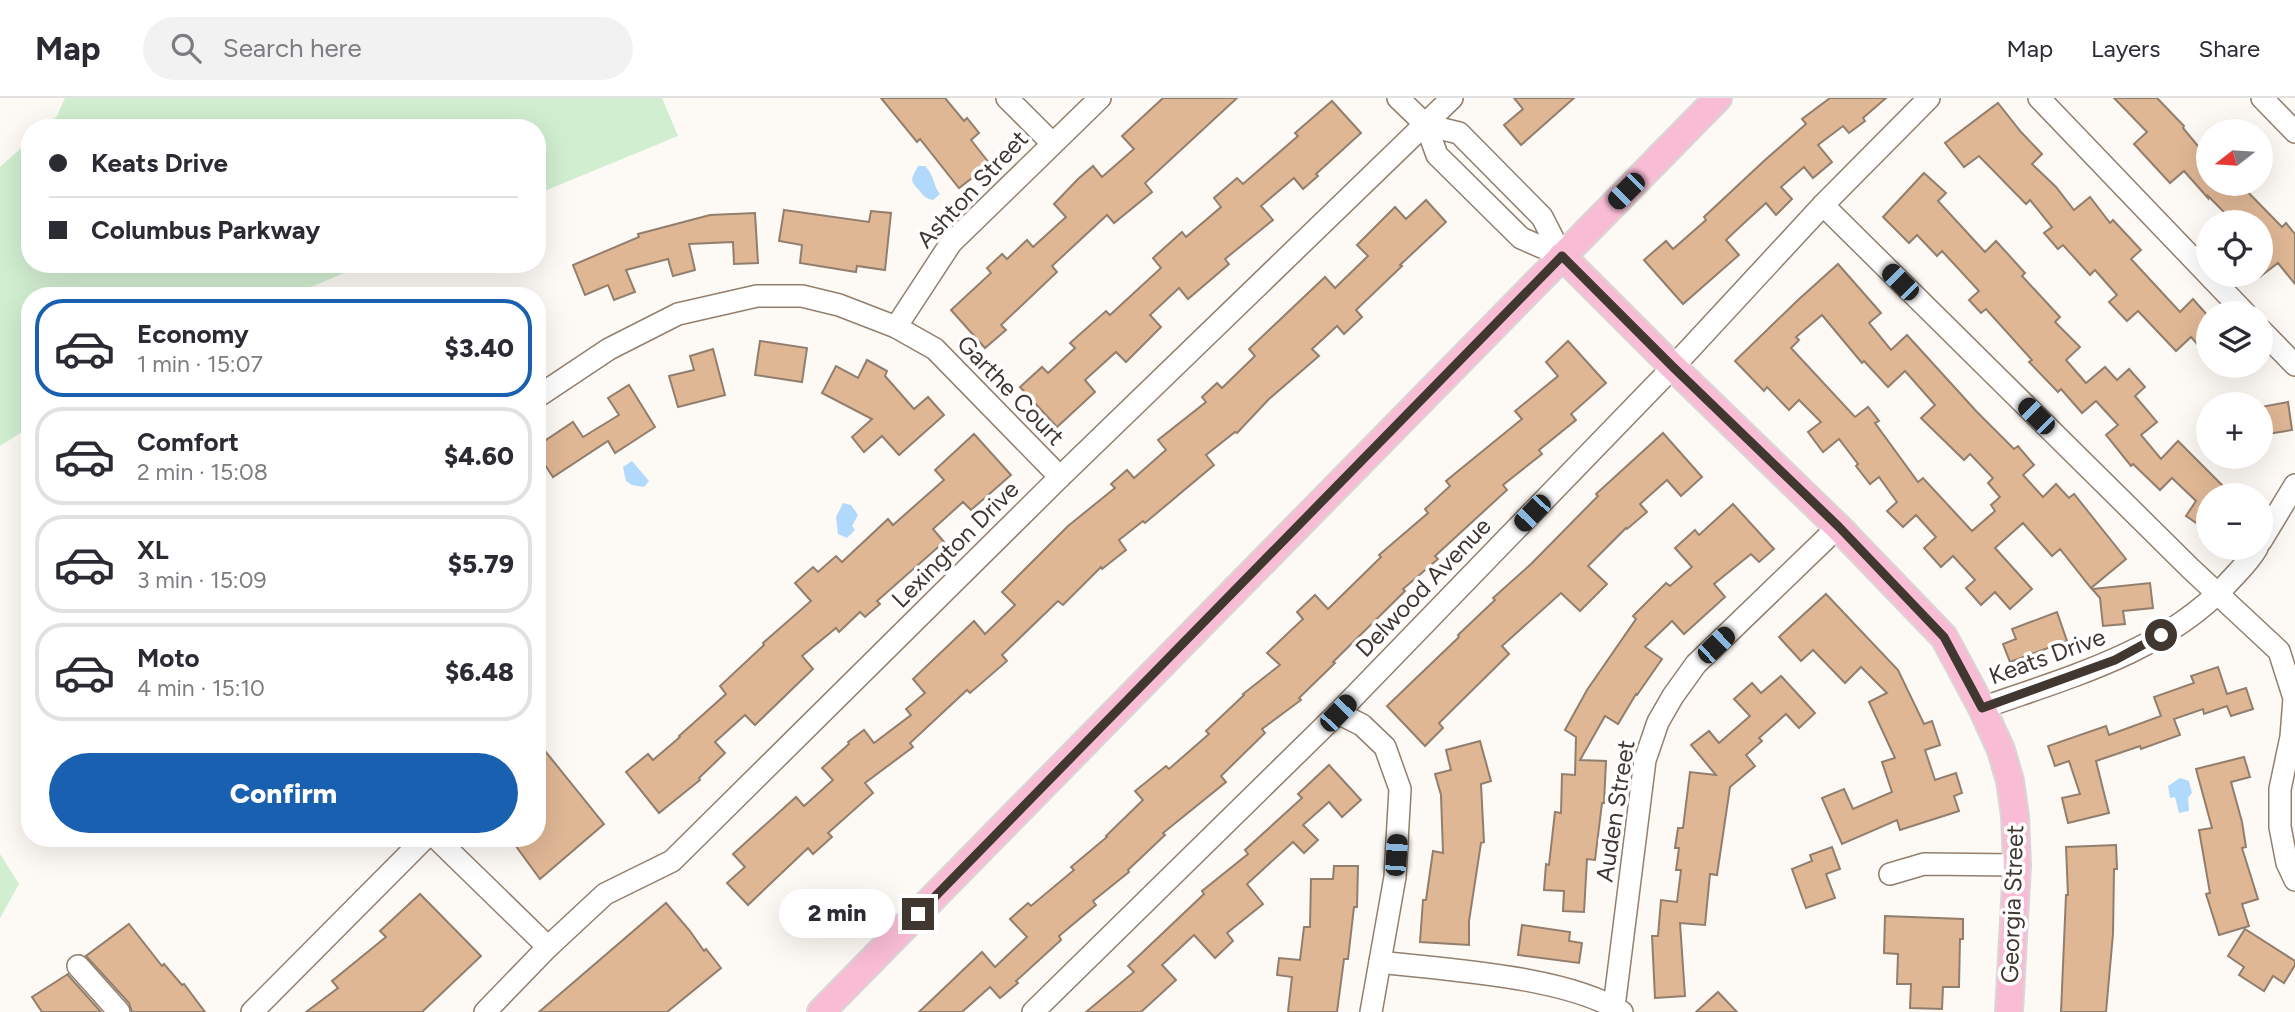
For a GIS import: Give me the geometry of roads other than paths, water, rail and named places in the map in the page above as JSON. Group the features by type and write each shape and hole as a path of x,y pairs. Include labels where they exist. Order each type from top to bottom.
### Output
{"main road":[{"path":"821,1012 1718,98"},
{"name":"Georgia Street","path":"1562,256 1839,527 1944,637 1982,708 2001,750 2010,781 2017,865 2009,1012"}],"street":[{"path":"1007,98 1052,143"},
{"name":"Ashton Street","path":"896,327 951,243 1100,98"},
{"name":"Georgia Street","path":"1398,98 1426,125 1437,155 1521,238 1562,256"},
{"name":"Lexington Drive","path":"485,1012 548,947 605,894 672,861 1060,477 1452,98"},
{"name":"Delwood Avenue","path":"1032,1012 1338,713 1673,367 1823,205 1929,98"},
{"path":"2039,98 2234,301"},
{"path":"2262,98 2295,132"},
{"name":"Georgia Street","path":"1426,125 1458,133 1542,217 1562,256"},
{"path":"1823,205 2191,569 2279,652 2294,698 2291,753 2280,789 2280,827 2287,863 2295,880"},
{"name":"Garthe Court","path":"546,391 609,349 678,314 757,296 802,296 839,305 896,327 935,349 1060,477"},
{"path":"2273,342 2295,365"},
{"path":"2273,521 2295,485"},
{"name":"Auden Street","path":"1618,1010 1645,760 1658,722 1672,696 1696,664 1839,527"},
{"name":"Keats Drive","path":"1982,708 2115,660 2184,623 2218,593 2249,560"},
{"path":"1338,713 1362,725 1385,747 1400,789 1395,877 1371,1012"},
{"path":"252,1012 416,847"},
{"path":"445,847 548,947"},
{"path":"1890,874 1924,864 2017,865"},
{"path":"1380,962 1567,989 1618,1010"},
{"path":"78,966 119,1012"}],"water":[{"path":"918,166 925,166 940,194 933,200 924,196 913,183 912,178"},
{"path":"632,461 649,481 644,487 626,481 623,467"},
{"path":"843,503 851,505 858,515 852,526 855,530 847,538 838,534 836,517"},
{"path":"2180,778 2189,781 2192,793 2188,798 2189,811 2179,813 2175,797 2170,798 2168,786"}]}
